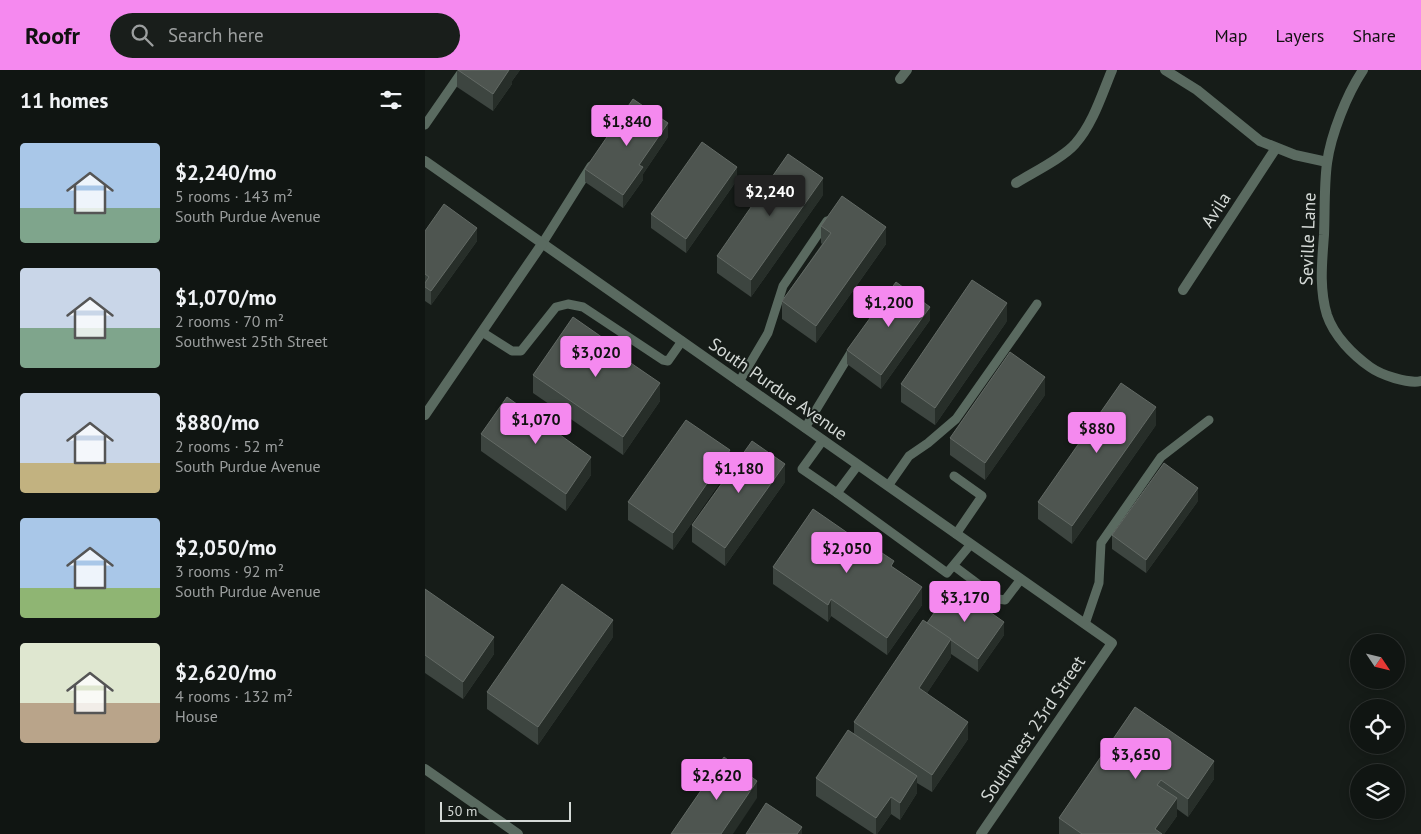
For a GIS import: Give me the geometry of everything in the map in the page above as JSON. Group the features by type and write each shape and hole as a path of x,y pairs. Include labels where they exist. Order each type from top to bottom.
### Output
{"street":[{"path":"900,79 907,70"},
{"path":"1016,183 1049,164 1075,144 1094,113 1112,70"},
{"path":"1165,70 1197,90 1260,141 1295,155 1327,162"},
{"name":"Seville Lane","path":"1363,70 1345,106 1327,162 1322,272 1323,298 1328,317 1335,330 1360,360 1374,370 1393,378 1416,382 1421,381"},
{"name":"Avila","path":"1183,290 1275,148"},
{"name":"South Purdue Avenue","path":"425,161 1112,643"},
{"path":"425,415 542,244"},
{"name":"Southwest 23rd Street","path":"981,834 1112,643"},
{"path":"425,769 518,834"}],"lane":[{"path":"425,125 463,70"},
{"path":"542,244 597,157"},
{"path":"739,382 768,333 783,286 831,215"},
{"path":"482,332 512,351 521,351 556,307 568,304 583,307 663,360 668,361 681,341"},
{"path":"888,486 909,456 928,443 956,418 1037,304"},
{"path":"805,428 858,341"},
{"path":"1085,624 1099,584 1101,543 1161,457 1209,420"},
{"path":"823,440 802,469 947,574 971,544"},
{"path":"837,493 858,465"},
{"path":"954,476 983,496 956,534"},
{"path":"954,566 998,599 1005,600 1021,579"}],"building":[{"path":"458,70 509,70 493,94"},
{"path":"633,99 668,123 639,165 643,167 623,195 585,169"},
{"path":"702,142 737,167 686,239 651,214"},
{"path":"788,154 823,178 751,280 717,256"},
{"path":"842,196 886,227 816,326 782,301 831,233 821,226"},
{"path":"444,204 477,228 431,291 425,287 429,277 425,274 425,231"},
{"path":"972,280 1007,303 935,408 901,384"},
{"path":"896,282 930,307 881,375 847,350"},
{"path":"573,317 606,340 603,344 660,383 623,437 533,375"},
{"path":"1010,352 1045,377 985,463 950,438"},
{"path":"1121,383 1156,407 1072,526 1038,502"},
{"path":"507,397 591,457 566,494 481,434"},
{"path":"686,420 730,450 673,533 628,502"},
{"path":"752,441 785,464 725,548 692,525"},
{"path":"1164,463 1198,488 1146,560 1112,535"},
{"path":"813,509 868,547 870,545 894,561 891,566 922,587 887,638 831,599 828,605 773,567"},
{"path":"562,584 613,620 538,727 487,692"},
{"path":"953,586 1004,622 978,659 927,623"},
{"path":"425,589 494,637 463,682 425,655"},
{"path":"923,620 951,639 919,688 968,722 932,775 854,722"},
{"path":"1135,707 1214,761 1188,799 1161,780 1157,785 1177,798 1155,829 1162,834 1082,834 1059,818"},
{"path":"848,730 917,776 900,803 891,797 876,818 816,778"},
{"path":"724,757 757,781 721,834 671,834"},
{"path":"766,803 802,827 797,834 746,834"}]}
